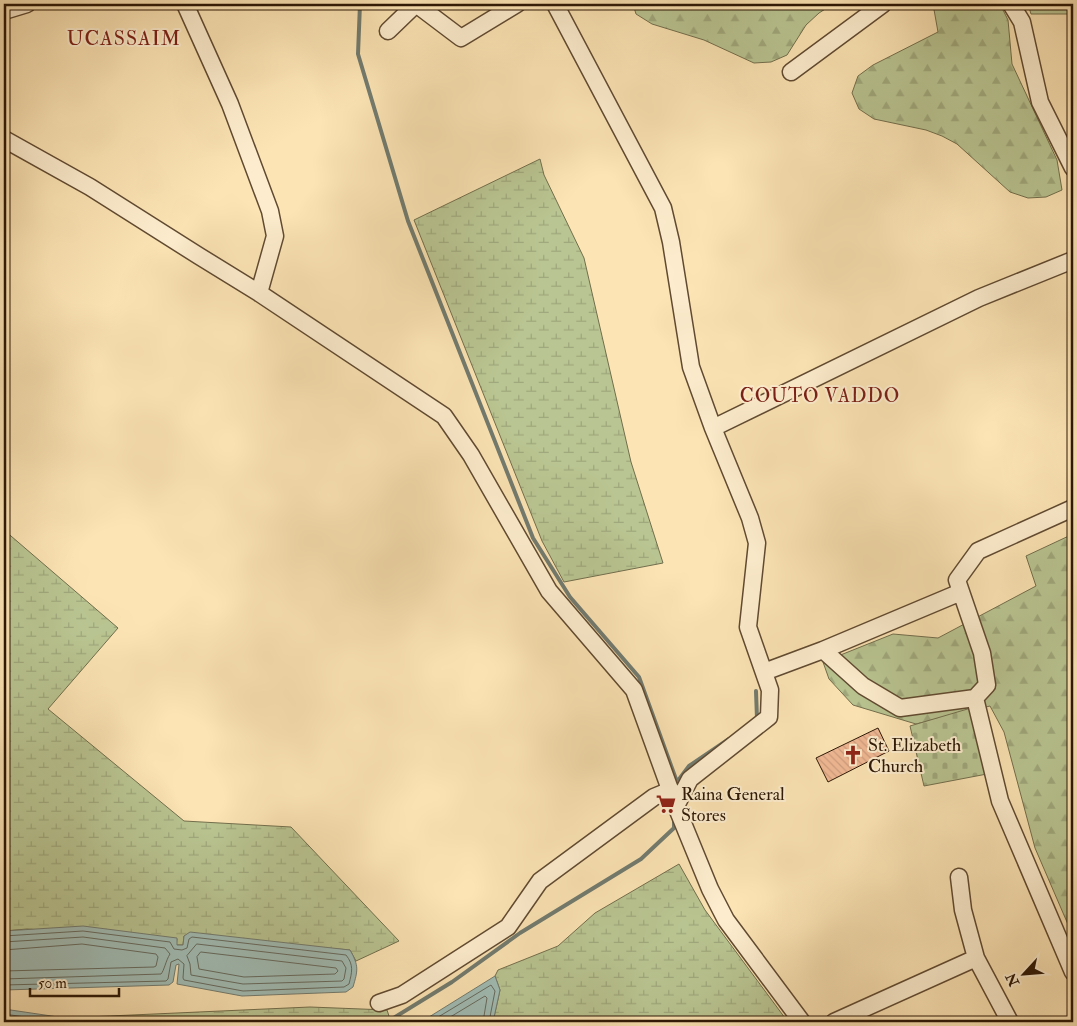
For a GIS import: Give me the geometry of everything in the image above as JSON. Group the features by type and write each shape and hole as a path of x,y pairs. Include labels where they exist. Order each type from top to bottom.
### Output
{"street":[{"path":"4,11 27,4"},
{"path":"185,4 230,104 270,211 275,236 259,293"},
{"path":"388,32 416,4 461,38 517,4"},
{"path":"555,4 663,208 671,242 691,367 713,428 750,518 757,543 748,627 770,690 769,717 690,779 674,798"},
{"path":"791,72 883,4"},
{"path":"1011,4 1022,22 1040,102 1073,168"},
{"path":"4,139 90,187 259,293 444,416 471,456 549,591 634,690 710,889 726,920 802,1022"},
{"path":"713,428 979,298 1073,260"},
{"path":"824,650 863,686 900,708 975,698 987,685 982,654 957,580 978,551 1073,508"},
{"path":"764,672 824,650 961,592"},
{"path":"975,698 1000,801 1073,972"},
{"path":"379,1003 402,995 508,926 540,881 654,797 674,798"},
{"path":"959,877 963,910 976,958 1010,1022"},
{"path":"834,1022 976,958"}],"green space":[{"path":"633,4 833,4 806,25 787,55 771,62 754,63 704,40 652,24 636,14"},
{"path":"933,4 1000,4 1008,20 1012,64 1057,160 1062,190 1046,197 1028,198 1010,192 957,144 926,130 874,119 859,109 852,93 858,76 873,65 938,32"},
{"path":"1028,4 1073,4 1073,14 1031,14"},
{"path":"540,159 544,175 584,258 631,462 663,563 564,582 542,541 414,220"},
{"path":"4,530 118,628 48,709 184,821 291,827 399,941 356,961 350,950 184,936 183,945 176,945 177,939 27,929 4,931"},
{"path":"1073,534 1073,936 1035,848 1004,732 990,706 916,724 853,705 829,679 823,662 893,634 938,638 1036,586 1026,556"},
{"path":"971,708 987,774 924,786 910,726"},
{"path":"679,864 705,910 785,1018 782,1022 493,1022 500,990 495,976 498,970 558,946 595,913"},
{"path":"310,1007 387,1010 391,1022 66,1022 65,1018"}],"water":[{"path":"83,926 177,938 177,945 183,945 184,936 190,932 350,950 357,968 356,976 353,987 346,992 242,996 177,984 179,964 176,965 173,982 169,985 4,990 4,931"},
{"path":"495,976 500,990 493,1022 421,1022"},
{"path":"4,1009 65,1018 66,1022 4,1022"}],"building":[{"name":"St. Elizabeth Church","path":"878,728 889,751 828,782 816,758"}],"waterway":[{"path":"360,4 358,54 408,221 533,538 570,597 639,677 677,782 676,787"},
{"path":"755,720 757,719 756,691"},
{"path":"677,782 689,766 729,739"},
{"path":"387,1022 452,982 520,933 641,859 674,828 674,819"}],"place":[{"name":"St. Elizabeth Church","path":"853,755"},
{"name":"Raina General Stores","path":"666,804"}],"district":[{"name":"UCASSAIM","path":"124,38"},
{"name":"COUTO VADDO","path":"820,395"}]}
